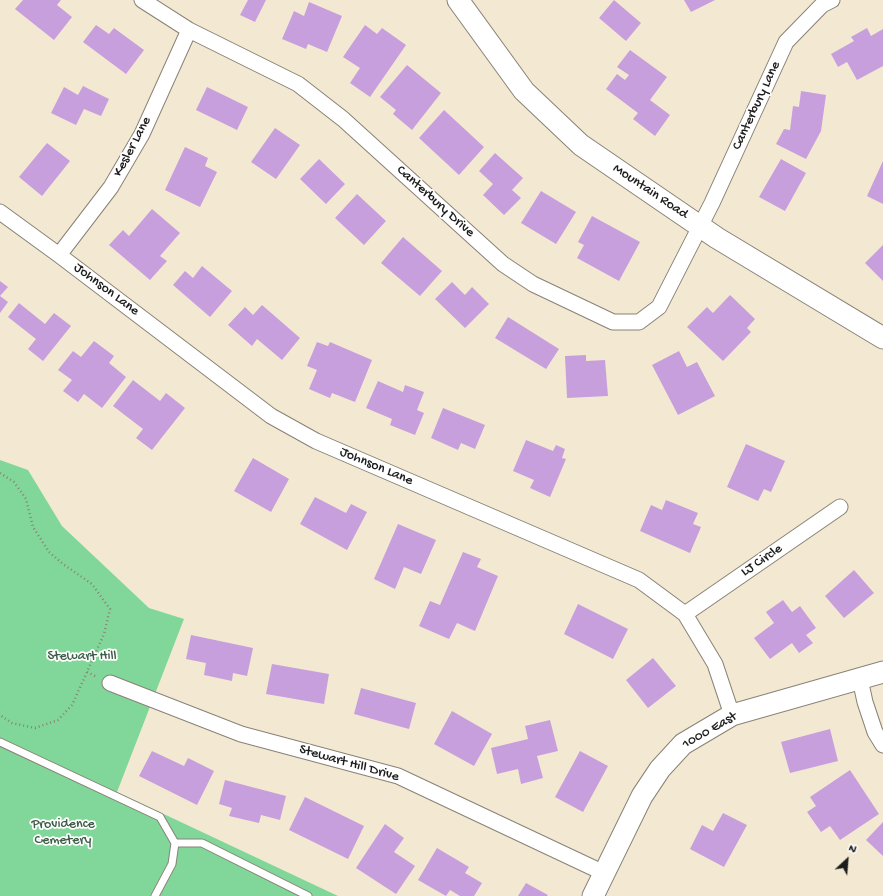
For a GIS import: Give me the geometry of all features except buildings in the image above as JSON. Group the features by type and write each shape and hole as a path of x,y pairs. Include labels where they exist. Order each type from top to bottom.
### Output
{"street":[{"name":"Canterbury Drive","path":"142,0 189,30 298,84 343,119 503,264 533,284 613,322 639,322 659,307 700,226"},
{"name":"Mountain Road","path":"458,0 524,91 581,145 717,238 883,338"},
{"name":"Canterbury Lane","path":"700,226 786,42 822,5 832,0"},
{"name":"Kesler Lane","path":"59,255 111,187 142,134 189,30"},
{"name":"Johnson Lane","path":"0,212 271,416 316,440 639,580 685,614 715,664 732,715"},
{"name":"LJ Circle","path":"685,614 840,507"},
{"name":"1000 East","path":"593,896 642,796 660,769 683,744 732,715 883,672"},
{"path":"860,679 865,702 875,732 883,746"},
{"name":"Stewart Hill Drive","path":"110,683 241,734 398,776 604,873"}],"lane":[{"path":"0,742 160,817 175,843 172,864 155,896"},
{"path":"175,843 202,843 308,896"}],"path":[{"path":"0,473 14,482 26,499 33,527 49,552 92,584 110,609 104,634 72,705 58,720 35,728 12,723 0,715"}],"green space":[{"path":"0,460 28,470 62,526 149,608 184,619 117,792 338,896 0,896"}],"park label":[{"name":"Stewart Hill","path":"82,657"},
{"name":"Providence Cemetery","path":"63,834"}]}
